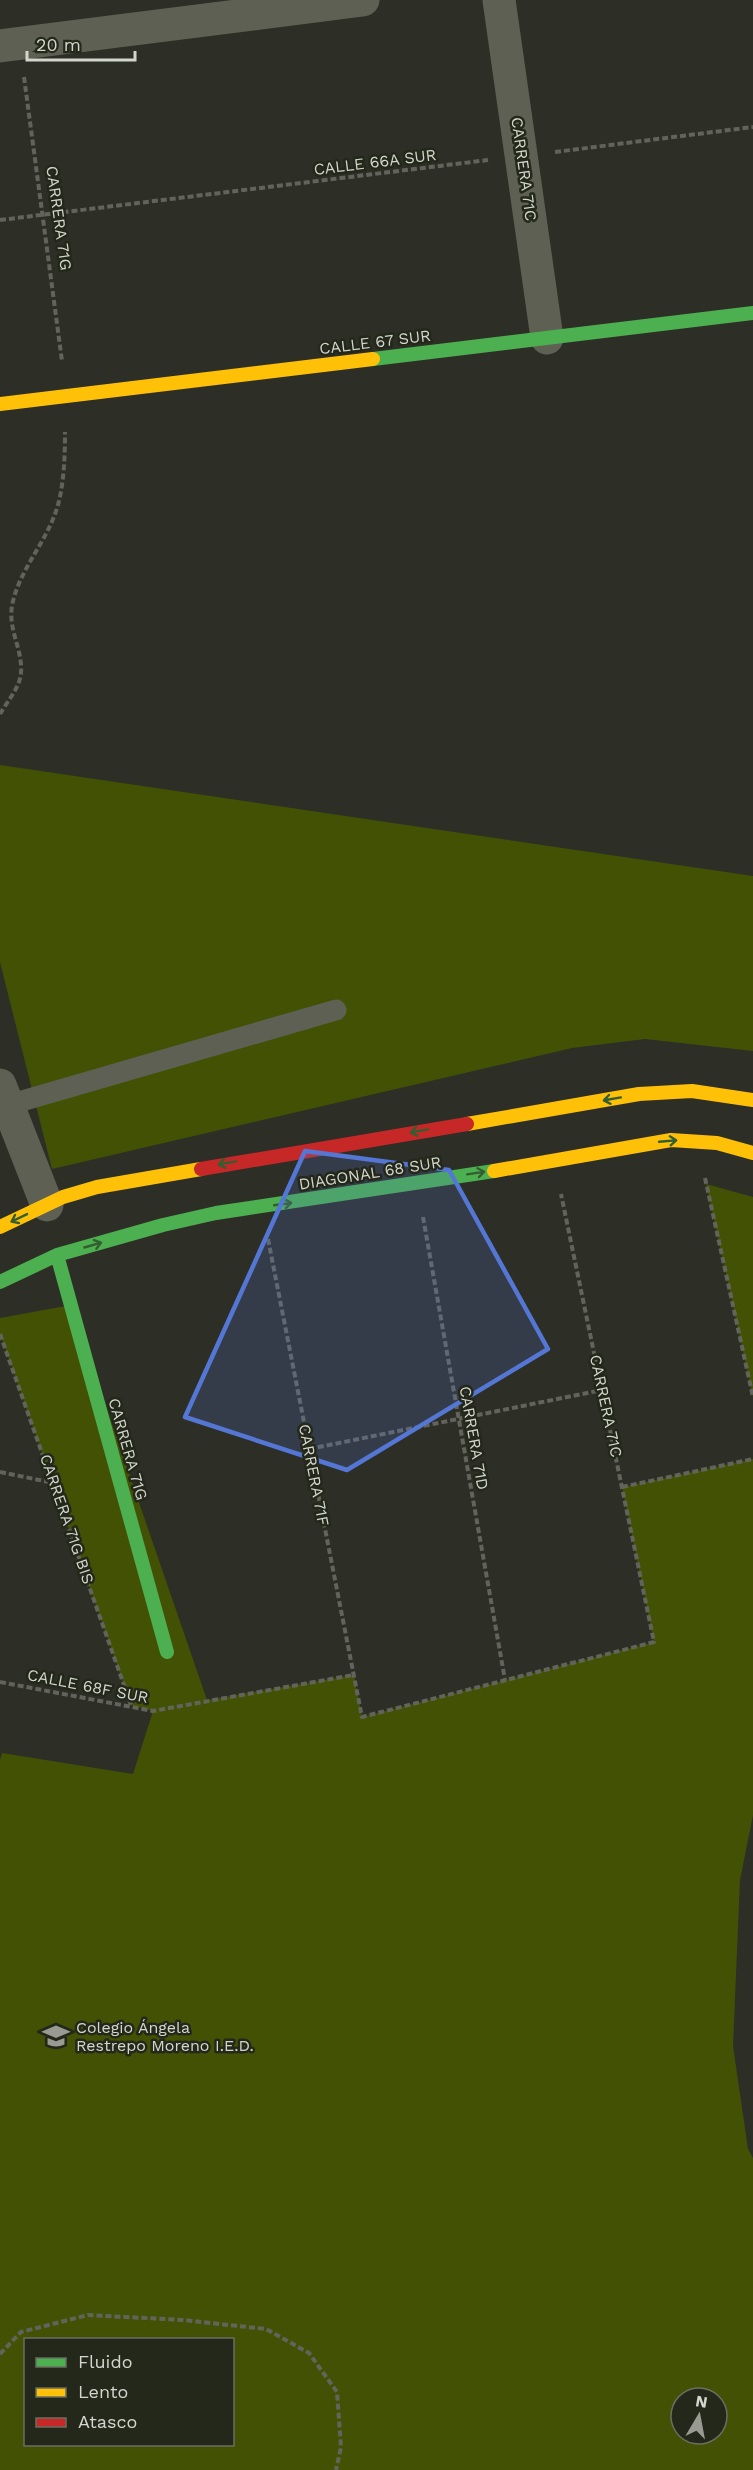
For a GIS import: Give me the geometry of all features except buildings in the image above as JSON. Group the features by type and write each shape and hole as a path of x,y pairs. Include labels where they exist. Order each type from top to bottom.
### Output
{"street":[{"path":"9,45 242,8 363,0"},
{"name":"CARRERA 71C","path":"499,0 548,338"},
{"name":"CALLE 67 SUR","path":"0,404 753,313"},
{"name":"DIAGONAL 68 SUR","path":"0,1227 47,1205 97,1187 138,1178 639,1094 692,1091 753,1100"},
{"path":"4,1095 47,1205"},
{"name":"DIAGONAL 68 SUR","path":"0,1282 57,1255 163,1225 216,1214 536,1164 671,1140 717,1143 753,1154"},
{"name":"CARRERA 71G","path":"57,1255 167,1652"}],"lane":[{"path":"4,1095 336,1010"}],"path":[{"name":"CARRERA 71G","path":"0,714 14,692 21,674 10,622 13,601 23,573 55,514 65,449 66,396 42,215 9,45"},
{"name":"CALLE 66A SUR","path":"0,220 753,127"},
{"path":"704,1174 753,1397"},
{"name":"CARRERA 71C","path":"505,1680 654,1642 559,1183"},
{"name":"CARRERA 71D","path":"421,1211 505,1680"},
{"name":"CARRERA 71F","path":"267,1233 362,1718 505,1680"},
{"name":"CARRERA 71G BIS","path":"0,1334 131,1705"},
{"path":"309,1449 602,1390"},
{"path":"622,1487 753,1459"},
{"path":"0,1473 54,1483"},
{"name":"CALLE 68F SUR","path":"0,1682 153,1711 354,1675"},
{"path":"0,2354 21,2332 88,2315 183,2320 266,2329 309,2352 337,2392 341,2447 336,2470"}],"highlighted area":[{"path":"305,1151 449,1170 548,1349 347,1470 185,1417"}],"green space":[{"path":"0,765 753,876 753,1051 645,1039 572,1048 52,1169 0,962"},
{"path":"706,1184 753,1197 753,1397"},
{"path":"71,1305 207,1700 354,1675 362,1717 654,1642 622,1487 753,1459 753,1815 740,1880 733,2046 748,2149 753,2158 753,2470 0,2470 0,1760 2,1753 133,1774 153,1711 131,1705 0,1334 0,1318"}],"traffic: fast":[{"path":"373,359 753,313"},
{"path":"0,1282 57,1255 163,1225 216,1213 494,1171"},
{"path":"57,1255 167,1652"}],"traffic: slow":[{"path":"0,404 373,359"},
{"path":"467,1124 639,1094 692,1091 753,1100"},
{"path":"494,1171 671,1140 717,1143 753,1153"},
{"path":"0,1227 63,1197 97,1187 201,1169"}],"traffic: jam":[{"path":"201,1169 467,1124"}],"place":[{"name":"Colegio Ángela Restrepo Moreno I.E.D.","path":"56,2036"}]}
